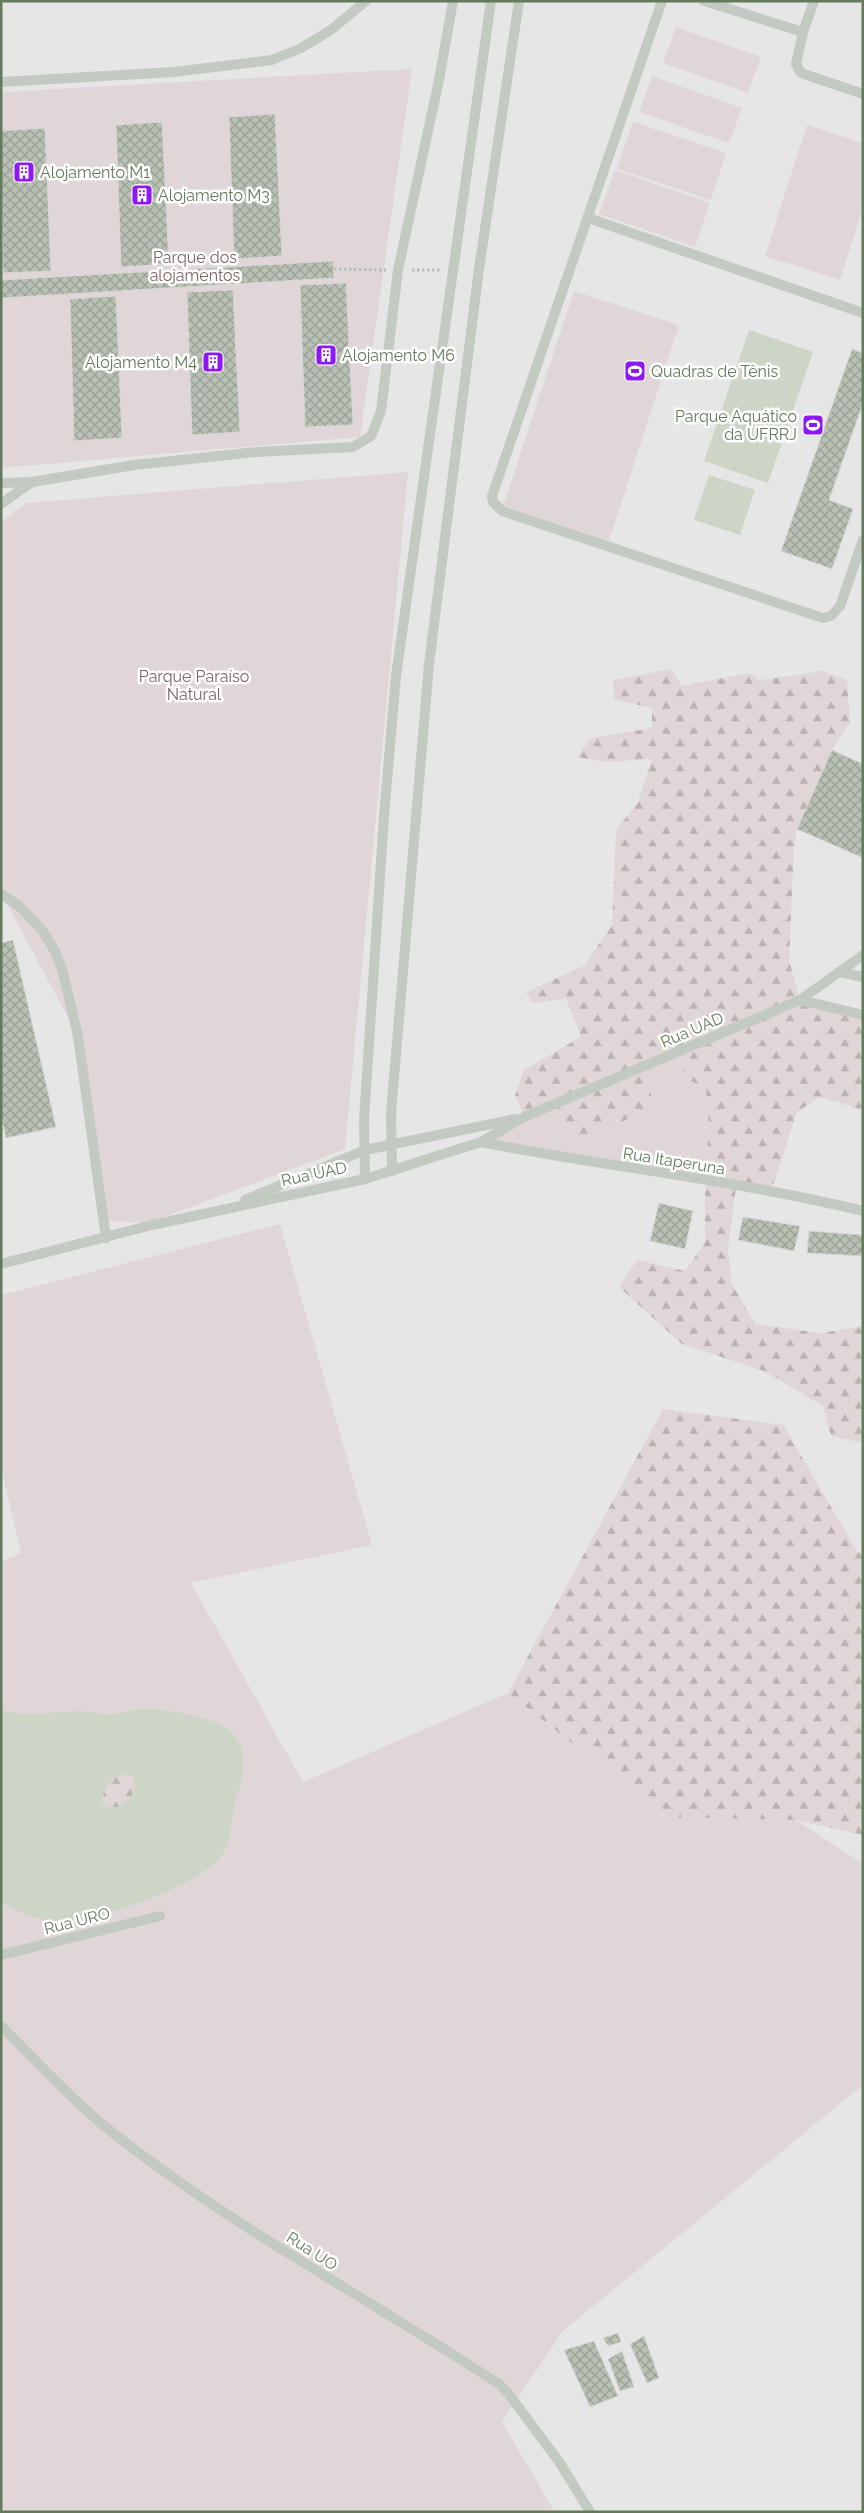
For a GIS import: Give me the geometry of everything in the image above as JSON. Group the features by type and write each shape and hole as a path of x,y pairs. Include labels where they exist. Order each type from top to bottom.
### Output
{"lane":[{"path":"1,82 174,72 272,60 301,48 331,30 366,1"},
{"path":"1,483 32,482 134,465 256,452 360,444 371,436 381,411 398,270 439,80 453,1"},
{"path":"365,1179 364,1120 384,816 396,676 490,1"},
{"path":"392,1171 392,1103 429,664 479,269 519,1"},
{"path":"662,1 492,496 496,507 502,512 823,618 831,616 840,606 863,540"},
{"path":"704,1 803,32"},
{"path":"814,1 803,32 796,64 801,73 863,94"},
{"path":"588,218 863,313"},
{"path":"1,504 32,482"},
{"path":"1,894 19,906 42,930 55,951 62,968 78,1036 106,1238"},
{"name":"Rua UAD","path":"1,1264 220,1210 365,1179 481,1142 524,1117 800,1000 863,956"},
{"path":"839,972 863,977"},
{"path":"800,1000 863,1016"},
{"name":"Rua UAD","path":"220,1210 365,1150 524,1117"},
{"name":"Rua Itaperuna","path":"481,1142 569,1160 818,1200 863,1211"},
{"name":"Rua URO","path":"1,1955 160,1916"},
{"name":"Rua UO","path":"1,2026 57,2083 112,2132 191,2190 338,2286 499,2384 508,2393 560,2462 590,2512"}],"path":[{"path":"334,269 438,270"}],"shaded area":[{"path":"1,1 863,1 863,2512 1,2512"},
{"path":"749,330 813,352 768,483 704,461"},
{"path":"709,475 755,490 740,535 694,520"},
{"path":"143,1709 170,1711 214,1722 233,1734 238,1741 242,1749 243,1774 234,1804 228,1844 215,1863 198,1876 150,1899 124,1908 76,1919 44,1920 22,1913 2,1903 1,1710 29,1714 81,1711 118,1714","holes":["126,1774 133,1777 136,1786 127,1801 113,1808 107,1807 102,1803 102,1797 108,1784"]}],"green space":[{"path":"676,27 761,57 748,93 663,63"},
{"name":"Parque dos alojamentos","path":"412,69 360,437 1,468 1,92"},
{"path":"652,76 742,108 729,143 639,112"},
{"path":"633,122 726,153 711,200 617,169"},
{"path":"807,125 863,143 863,208 840,280 765,256"},
{"path":"615,170 710,203 695,247 599,214"},
{"path":"574,291 679,325 609,541 503,506"},
{"name":"Parque Paraíso Natural","path":"408,472 345,1149 148,1223 104,1221 78,1036 1,893 1,522 26,503"},
{"path":"671,669 682,686 749,673 760,680 823,671 847,680 850,722 832,750 797,829 794,849 789,960 800,1000 863,1015 863,1108 859,1109 820,1097 797,1112 771,1192 736,1187 728,1250 732,1284 755,1324 821,1333 863,1326 863,1443 831,1436 823,1406 764,1371 682,1344 619,1287 637,1260 685,1271 705,1243 705,1181 709,1128 706,1089 680,1075 697,1045 648,1066 652,1106 582,1143 560,1133 557,1103 524,1117 515,1095 524,1070 581,1037 566,999 532,1003 526,992 584,966 612,925 616,830 637,804 652,759 605,762 577,757 591,738 652,728 652,708 614,699 614,680"},
{"path":"698,1044 706,1089 709,1128 705,1181 481,1142"},
{"path":"280,1224 372,1545 191,1583 303,1782 508,1693 666,1817 796,1820 863,1864 863,2085 563,2331 502,2422 555,2512 1,2512 1,1562 21,1553 1,1467 1,1295"},
{"path":"663,1409 783,1425 858,1553 863,1551 863,1835 796,1820 666,1817 508,1693"},
{"path":"126,1774 133,1777 136,1786 127,1801 118,1807 107,1806 102,1803 102,1797 108,1784"}],"building":[{"path":"275,114 282,256 234,259 229,117"},
{"name":"Alojamento M3","path":"162,122 169,264 121,267 116,125"},
{"name":"Alojamento M1","path":"45,128 51,271 3,273 1,131"},
{"path":"333,261 334,278 1,298 1,280"},
{"name":"Alojamento M6","path":"346,283 353,425 305,427 300,285"},
{"name":"Alojamento M4","path":"233,290 240,432 192,435 187,292"},
{"path":"116,296 122,438 74,441 70,299"},
{"path":"852,349 863,353 863,403 829,500 853,509 832,569 781,551"},
{"path":"832,750 863,764 863,858 797,829"},
{"path":"13,940 56,1127 6,1138 1,1116 1,943"},
{"path":"659,1203 693,1211 685,1249 650,1241"},
{"path":"743,1217 800,1226 794,1251 738,1240"},
{"path":"809,1231 863,1235 863,1256 807,1253"},
{"path":"618,2333 621,2342 608,2346 603,2338"},
{"path":"644,2336 659,2378 647,2383 630,2344"},
{"path":"594,2341 618,2396 590,2407 564,2350"},
{"path":"622,2351 634,2387 620,2391 608,2359"}],"place":[{"name":"Alojamento M1","path":"24,172"},
{"name":"Alojamento M3","path":"142,195"},
{"name":"Alojamento M6","path":"326,355"},
{"name":"Alojamento M4","path":"213,362"},
{"name":"Quadras de Tênis","path":"635,371"},
{"name":"Parque Aquático da UFRRJ","path":"813,425"}]}
